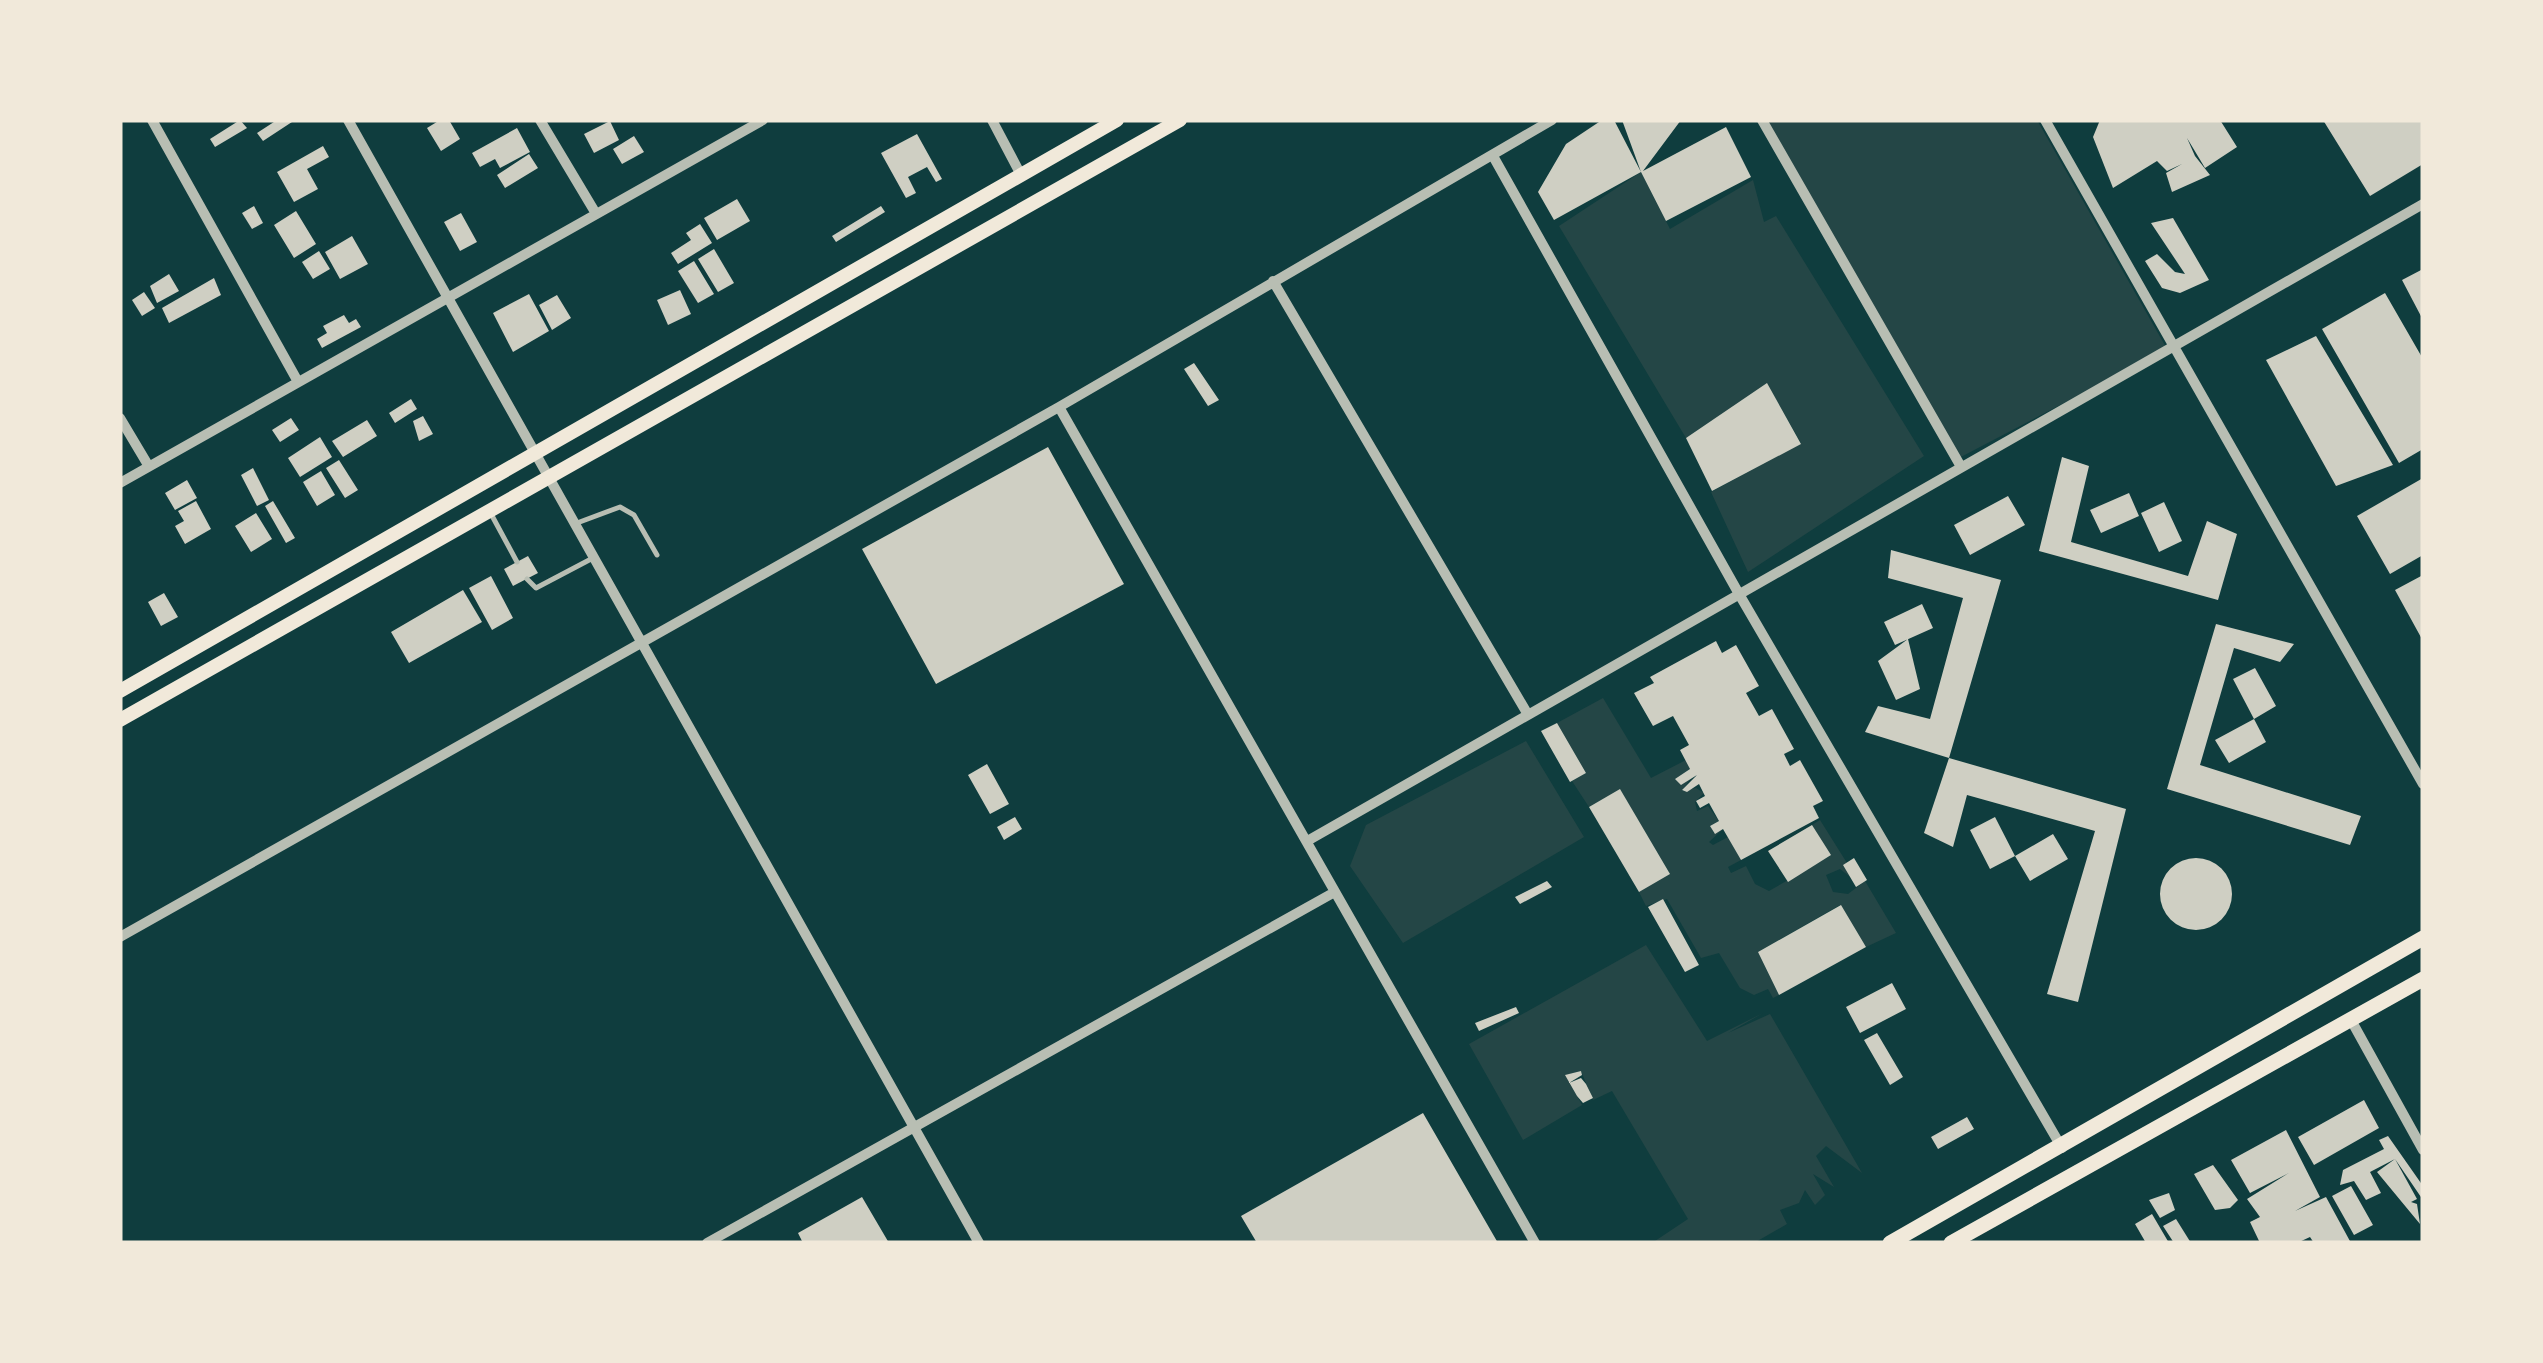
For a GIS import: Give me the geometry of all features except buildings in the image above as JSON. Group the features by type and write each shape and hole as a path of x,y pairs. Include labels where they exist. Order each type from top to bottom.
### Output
{"main road":[{"path":"120,691 1117,120"},
{"path":"120,720 1180,120"},
{"path":"1890,1243 2423,938"},
{"path":"1951,1243 2423,979"}],"street":[{"path":"152,120 297,380"},
{"path":"348,120 979,1243"},
{"path":"540,120 595,212"},
{"path":"120,483 762,120"},
{"path":"992,120 1020,175"},
{"path":"120,937 1059,406 1552,120"},
{"path":"1762,120 1960,465"},
{"path":"2050,122 2423,784"},
{"path":"1492,156 1740,594 2062,1148"},
{"path":"1310,840 1960,465 2423,204"},
{"path":"1273,282 1527,713"},
{"path":"1059,406 1310,840 1333,894 1535,1243"},
{"path":"120,418 148,465"},
{"path":"707,1243 1333,894"},
{"path":"2351,1020 2423,1150"}],"lane":[{"path":"574,524 620,507 634,515 657,555"},
{"path":"489,510 518,562"},
{"path":"526,579 536,588 593,558"}],"shaded area":[{"path":"1762,120 2037,120 2167,349 1957,459"},
{"path":"1641,172 1670,229 1753,180 1764,222 1776,216 1924,456 1748,572 1711,492 1801,443 1767,384 1686,438 1559,226"},
{"path":"1603,698 1651,778 1686,760 1690,769 1676,780 1681,784 1691,778 1682,791 1696,788 1704,793 1695,802 1697,811 1708,806 1719,821 1710,826 1714,833 1723,829 1709,842 1713,845 1728,837 1741,860 1728,867 1731,873 1746,866 1755,884 1769,891 1830,856 1812,825 1820,820 1847,863 1849,876 1840,869 1826,875 1833,892 1848,894 1865,881 1896,933 1866,947 1840,905 1758,952 1779,995 1773,998 1768,989 1754,995 1740,988 1719,953 1701,958 1667,899 1646,906 1639,892 1669,872 1620,790 1589,807 1572,781 1586,773 1557,723"},
{"path":"1526,741 1584,837 1403,943 1350,866 1366,825"},
{"path":"1646,945 1707,1041 1763,1013 1728,1033 1770,1014 1862,1173 1826,1146 1816,1156 1834,1187 1813,1174 1825,1195 1815,1205 1805,1190 1799,1203 1780,1210 1787,1224 1754,1243 1652,1243 1688,1219 1612,1091 1593,1100 1581,1071 1566,1075 1582,1105 1523,1140 1469,1044"}]}
